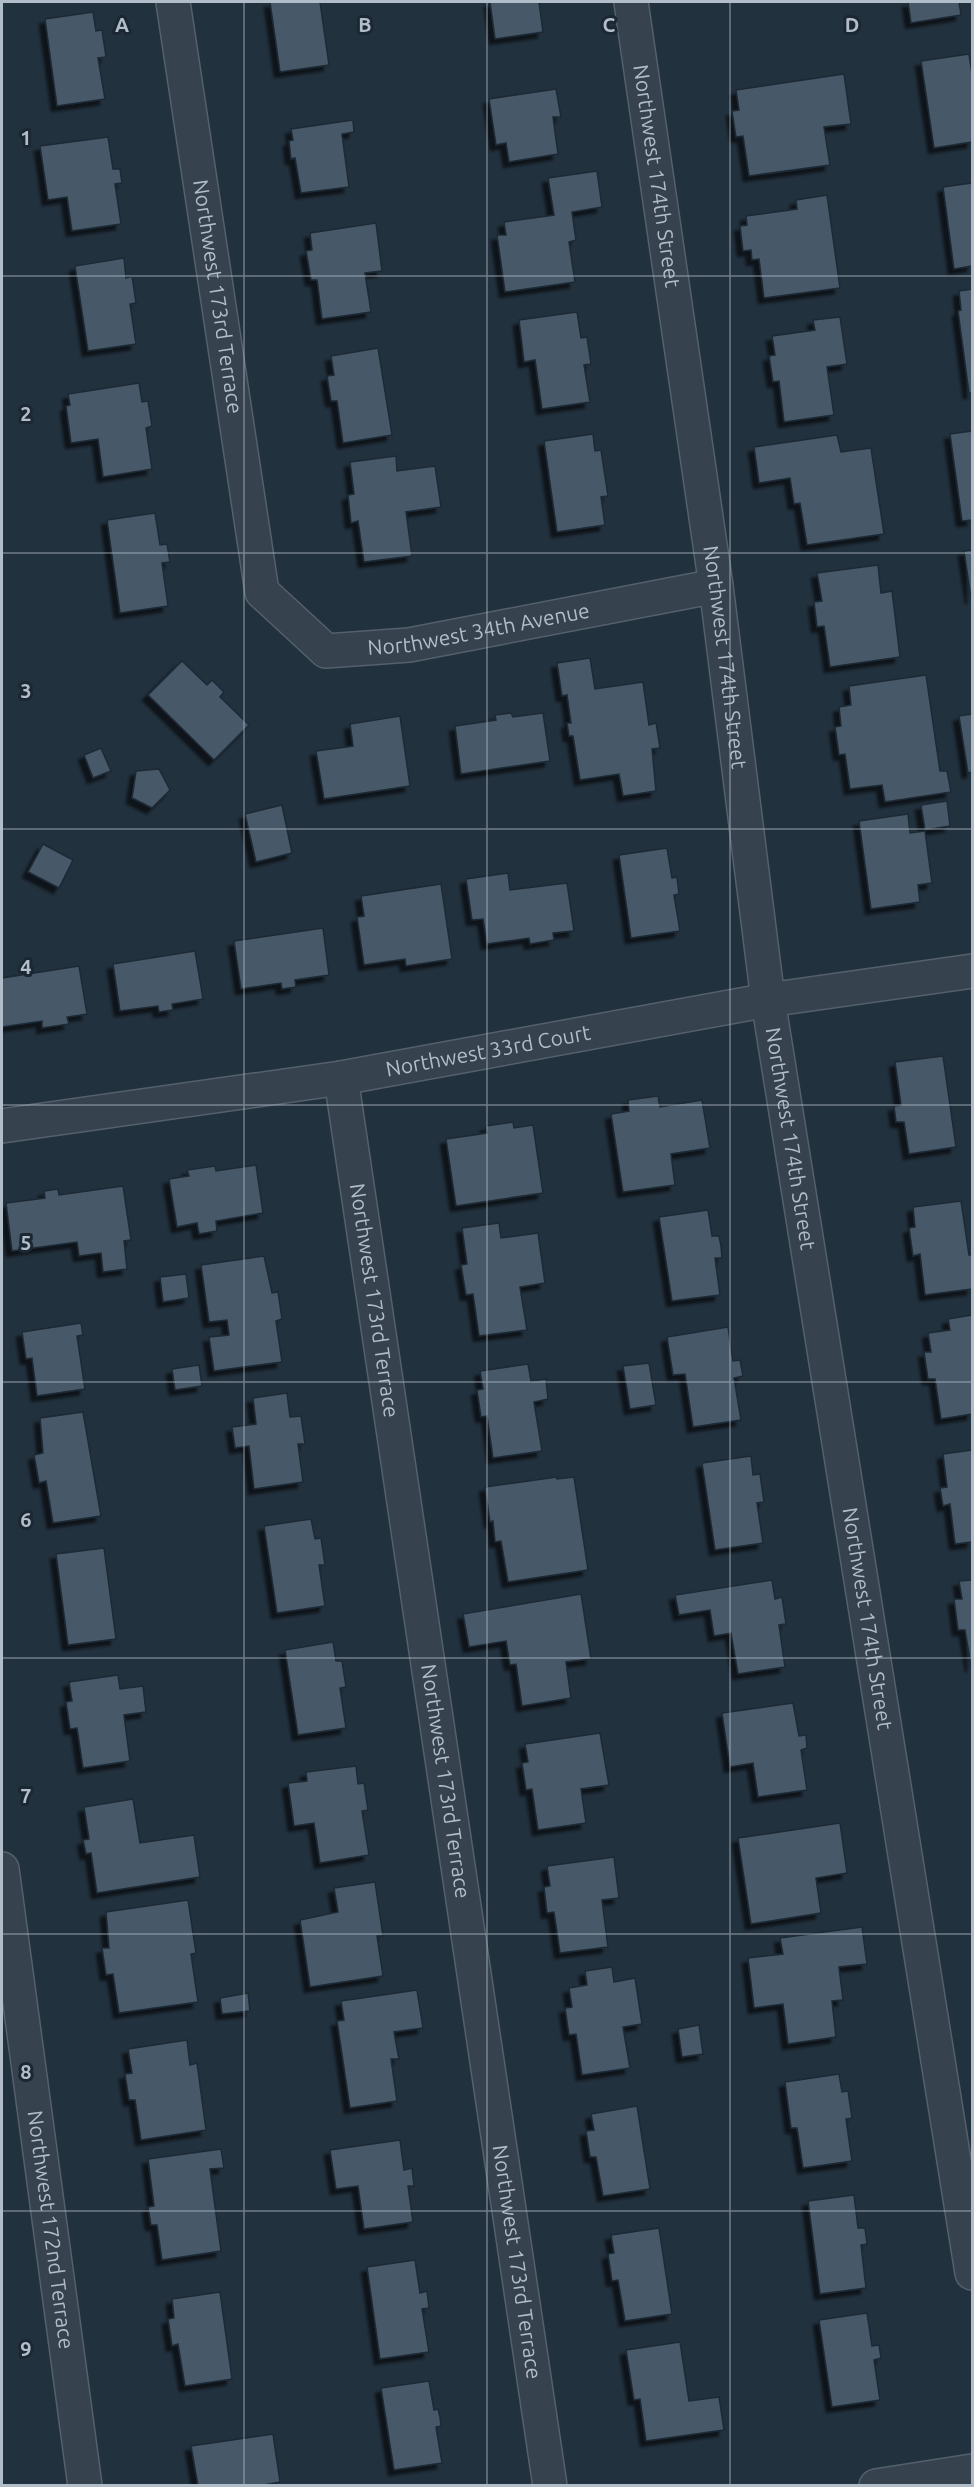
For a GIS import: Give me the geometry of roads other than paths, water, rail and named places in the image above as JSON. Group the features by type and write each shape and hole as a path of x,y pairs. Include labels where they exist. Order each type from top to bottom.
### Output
{"street":[{"name":"Northwest 173rd Terrace","path":"173,2 262,592"},
{"name":"Northwest 174th Street","path":"631,2 716,586 768,1000 972,2273"},
{"name":"Northwest 34th Avenue","path":"262,592 326,651 409,645 716,586"},
{"name":"Northwest 33rd Court","path":"2,1126 341,1078 768,1000 972,971"},
{"name":"Northwest 173rd Terrace","path":"341,1078 550,2486"},
{"name":"Northwest 172nd Terrace","path":"2,1869 85,2486"},
{"path":"876,2486 972,2471"}]}
